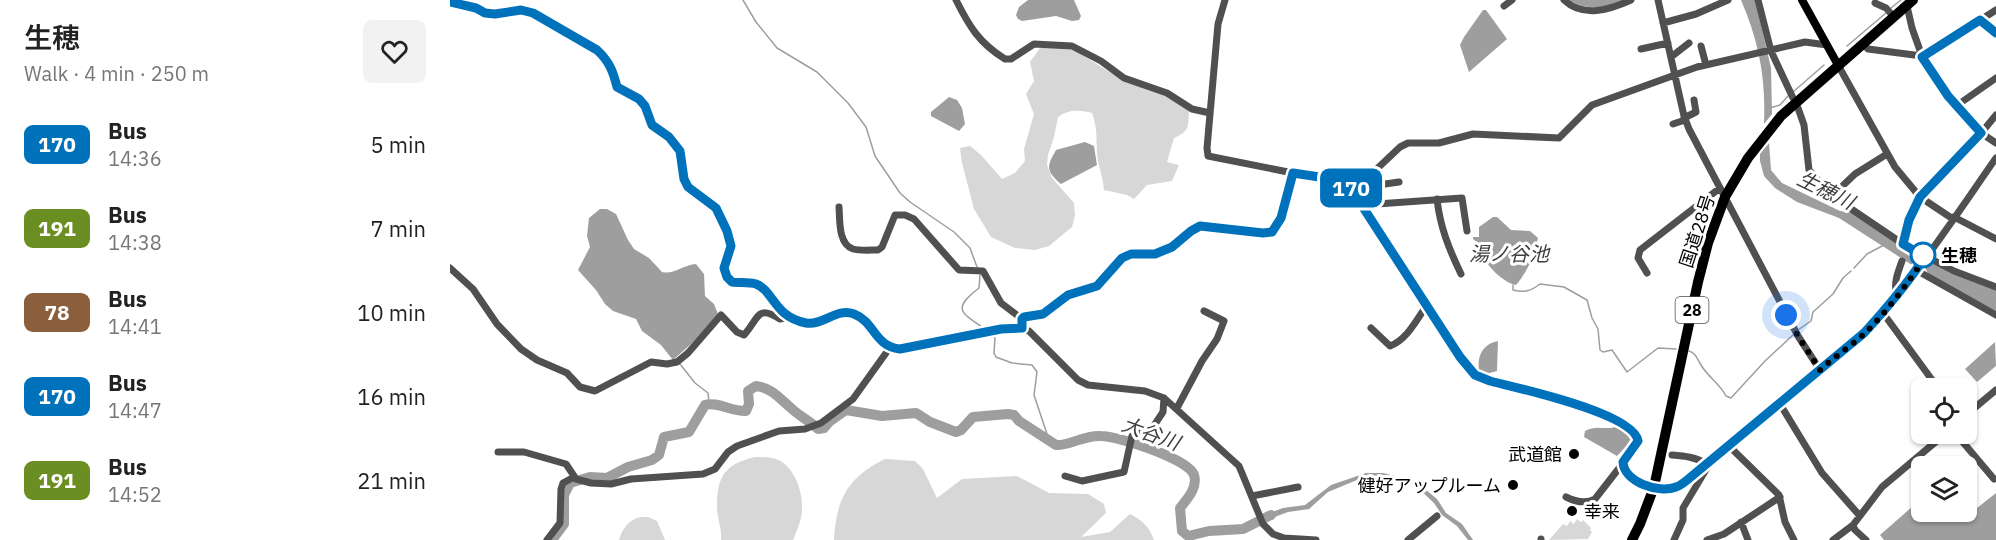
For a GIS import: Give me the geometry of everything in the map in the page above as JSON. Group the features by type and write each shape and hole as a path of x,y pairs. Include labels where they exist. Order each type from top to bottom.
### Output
{"highway":[{"name":"国道28号","path":"1632,540 1654,487 1700,273 1722,192 1781,116 1909,2"}],"main road":[{"path":"1802,0 1838,65"}],"street":[{"path":"956,0 969,27 983,42 1005,59 1011,59 1034,44 1072,46 1101,61 1124,78 1167,93 1192,109 1210,113"},
{"path":"1225,0 1218,24 1208,156 1346,181 1384,184 1399,182"},
{"path":"1504,6 1512,0"},
{"path":"1564,0 1577,9 1590,11 1612,7 1631,0"},
{"path":"1658,0 1685,119 1798,336 1820,370"},
{"path":"1663,23 1696,14 1728,0"},
{"path":"1758,0 1769,51 1793,98"},
{"path":"450,2 476,8 485,13 495,14 521,10 533,13 602,54 612,69 617,87 639,99 645,106 652,125 669,137 680,151 684,179 688,187 716,208 731,246 724,268 727,277 732,282 755,284 788,317 807,323 816,323 842,312 852,313 864,321 880,341 888,347 900,349 988,331 1022,328 1033,334 1066,370 1088,385 1145,390 1164,398 1235,460 1243,472 1258,515 1273,534 1284,539 1316,540"},
{"path":"1909,2 1912,28 1922,56 1956,106 1981,132 1996,143"},
{"path":"1875,3 1886,8 1894,17"},
{"path":"1863,44 1868,49 1922,56 1996,10"},
{"path":"1980,20 1996,33"},
{"path":"1641,49 1668,42"},
{"path":"1364,182 1408,143 1439,142 1473,134 1559,138 1592,105 1676,74 1807,42 1827,45"},
{"path":"1671,57 1689,44"},
{"path":"1701,46 1707,65"},
{"path":"1838,65 1895,167 1920,197 1954,218 1996,239"},
{"path":"1956,106 1996,78"},
{"path":"1673,124 1696,112 1694,100"},
{"path":"1798,108 1804,125 1809,170 1832,196 1925,257 1996,287"},
{"path":"1903,244 1909,220 1920,197 1996,115"},
{"path":"1832,196 1855,174 1887,154"},
{"path":"1623,462 1625,472 1632,480 1654,487 1677,487 1707,464 1864,333 1883,313 1996,158"},
{"path":"1022,319 1026,316 1043,314 1068,295 1097,286 1122,258 1131,254 1155,254 1172,247 1200,226 1272,232 1281,218 1293,173"},
{"path":"1346,181 1460,357 1475,375 1605,414 1633,431 1637,436 1638,441 1595,499 1585,502 1566,497"},
{"path":"1647,273 1638,258 1640,250 1722,192"},
{"path":"1363,205 1462,198 1467,231"},
{"path":"1437,199 1445,240 1461,274"},
{"path":"839,207 841,233 845,244 853,249 878,250 882,247 896,215 905,214 914,219 958,270 979,270 987,275 1001,303 1022,319"},
{"path":"1897,295 1895,290 1897,276 1902,261"},
{"path":"450,268 473,289 497,324 521,349 537,360 567,373 580,387 595,391 651,363 677,362 721,315 737,332 744,334 757,317 764,312 780,319 788,317"},
{"path":"1917,269 1996,315"},
{"path":"1371,328 1390,346 1395,344 1404,337 1427,305"},
{"path":"1177,408 1202,361 1217,339 1224,321 1204,311"},
{"path":"1883,313 1931,378"},
{"path":"1022,319 1022,328"},
{"path":"498,452 524,452 566,464 574,477 591,483 611,484 631,479 703,474 715,469 728,452 737,446 778,432 812,428 821,423 853,399 888,347"},
{"path":"1977,406 1996,390"},
{"path":"1065,476 1082,480 1124,472 1130,443 1135,434 1147,431 1157,422 1163,412 1164,398"},
{"path":"1780,404 1822,473 1860,516"},
{"path":"1833,540 1853,525 1882,487 1933,444"},
{"path":"1964,444 1994,479"},
{"path":"1729,446 1780,497 1785,522 1794,540"},
{"path":"1672,455 1685,456 1707,464"},
{"path":"1674,540 1683,520 1683,508 1705,472 1707,464"},
{"path":"547,540 560,524 563,483 574,477"},
{"path":"1252,496 1298,487"},
{"path":"1707,540 1724,534 1780,497"},
{"path":"1408,540 1437,516"},
{"path":"1741,522 1748,540"},
{"path":"1853,525 1866,540"}],"shaded area":[{"path":"1050,46 1074,50 1124,81 1167,96 1189,110 1188,124 1186,131 1174,138 1167,162 1179,165 1172,181 1147,185 1134,199 1127,195 1104,190 1092,113 1074,111 1058,117 1047,165 1052,178 1074,203 1075,215 1072,227 1049,246 1035,250 1015,248 991,237 974,209 960,148 970,146 1002,179 1015,173 1025,161 1024,149 1034,114 1026,94 1034,81 1030,62 1040,48"},
{"path":"755,457 779,460 788,467 796,480 801,495 802,511 793,540 721,540 717,496 721,479 736,463"},
{"path":"885,459 915,461 923,469 937,498 962,479 1017,476 1049,493 1088,494 1104,504 1106,513 1081,537 1110,532 1130,514 1145,524 1154,540 834,540 835,525 846,491 862,473"},
{"path":"641,517 657,521 665,540 619,540 627,525"},
{"path":"1577,519 1581,522 1583,520 1591,528 1592,532 1588,539 1549,540 1563,524 1567,526 1570,521 1574,524"}],"water":[{"path":"1028,0 1074,0 1081,16 1079,20 1072,21 1056,16 1022,21 1016,15 1019,7"},
{"path":"1569,0 1623,0 1609,5 1589,7"},
{"path":"1741,0 1755,0 1771,68 1772,114 1764,124 1764,91 1760,60"},
{"path":"1483,10 1486,10 1507,39 1469,72 1460,45"},
{"path":"949,97 957,100 962,108 965,124 959,131 931,116 931,112"},
{"path":"1085,142 1094,146 1097,165 1061,184 1049,168 1056,150"},
{"name":"生穂川","path":"1769,143 1771,170 1782,183 1840,211 1854,213 1922,257 1915,267 1839,218 1797,202 1775,188 1764,176 1760,161 1760,154"},
{"path":"600,209 607,209 616,214 634,249 649,258 662,272 671,272 696,264 704,274 705,296 714,304 718,314 673,360 661,345 642,331 636,319 613,311 605,304 578,270 590,247 587,236 589,218"},
{"name":"湯ノ谷池","path":"1493,217 1497,217 1511,230 1530,231 1538,238 1530,263 1516,285 1503,279 1491,268 1483,257 1478,243 1473,239 1473,237 1479,237 1479,227"},
{"path":"1928,260 1996,289 1996,311 1929,275 1925,268"},
{"path":"1498,341 1497,371 1486,374 1479,370 1480,355 1488,345"},
{"path":"1995,342 1996,366 1977,382 1977,378 1973,378 1965,369"},
{"path":"1619,426 1633,434 1634,438 1617,456 1584,437 1585,431 1589,429"},
{"path":"1366,473 1383,473 1415,481 1437,499 1446,513 1462,524 1473,540 1468,540 1415,485 1387,478 1357,480 1328,492 1309,509 1288,512 1264,521 1261,516 1283,508 1305,505 1331,485"},
{"path":"1996,493 1996,540 1884,540 1880,535 1911,508 1911,522 1977,522 1977,508"}],"waterway":[{"path":"743,0 756,22 777,48 817,72 848,103 866,127 875,156 900,193 954,232 970,248 977,267"},
{"path":"1891,8 1901,0"},
{"path":"1847,46 1886,13"},
{"path":"1793,92 1824,65"},
{"path":"1770,108 1780,105 1788,96"},
{"path":"1854,268 1867,254 1884,245"},
{"path":"1798,330 1811,321 1813,312 1833,294 1843,278 1851,271"},
{"path":"980,275 979,288 965,301 962,310 985,329"},
{"path":"1513,285 1513,290 1521,291 1530,290 1540,284 1564,287 1587,300 1598,329 1600,350 1603,352 1612,350 1627,372 1658,348 1676,349"},
{"path":"991,334 995,338 996,357 1012,363 1032,365 1037,372 1034,395 1049,440"},
{"path":"1689,351 1695,355 1726,396 1731,398 1793,335"},
{"path":"680,364 695,383 708,393 709,403"},
{"name":"大谷川","path":"552,540 564,524 564,495 570,483 590,477 607,478 628,467 652,460 659,455 664,437 689,432 705,405 714,404 746,411 749,404 748,391 756,386 775,394 818,429 824,428 846,410 882,416 916,413 930,422 956,432 961,430 973,417 1008,414 1014,415 1019,421 1056,445 1101,436 1137,444 1180,462 1194,475 1193,489 1180,508 1182,531 1188,536 1209,531 1243,529 1271,515"}],"bus line":[{"name":"170","path":"450,2 476,8 485,13 495,14 521,10 533,13 588,44 606,58 617,87 639,99 645,106 652,125 669,137 680,151 684,179 688,187 699,193 716,208 731,246 724,268 727,277 732,282 755,284 778,309 792,319 816,323 842,312 852,313 864,321 880,341 888,347 900,349 1001,329 1022,328 1024,317 1043,314 1068,295 1097,286 1122,258 1131,254 1155,254 1172,247 1200,226 1272,232 1281,218 1293,173 1346,181 1475,375 1605,414 1630,429 1637,436 1637,445 1623,462 1625,472 1632,480 1641,484 1669,489 1677,487 1692,476 1864,333 1883,313 1918,268 1925,257 1903,244 1915,205 1981,133 1948,96 1922,57 1980,20 1996,33"}],"place":[{"name":"生穂","path":"1923,255"},
{"name":"武道館","path":"1574,454"},
{"name":"健好アップルーム","path":"1513,485"},
{"name":"幸来","path":"1572,511"}],"route":[{"path":"1786,315 1820,370 1864,333 1883,313 1918,268 1925,257 1923,255"}]}
